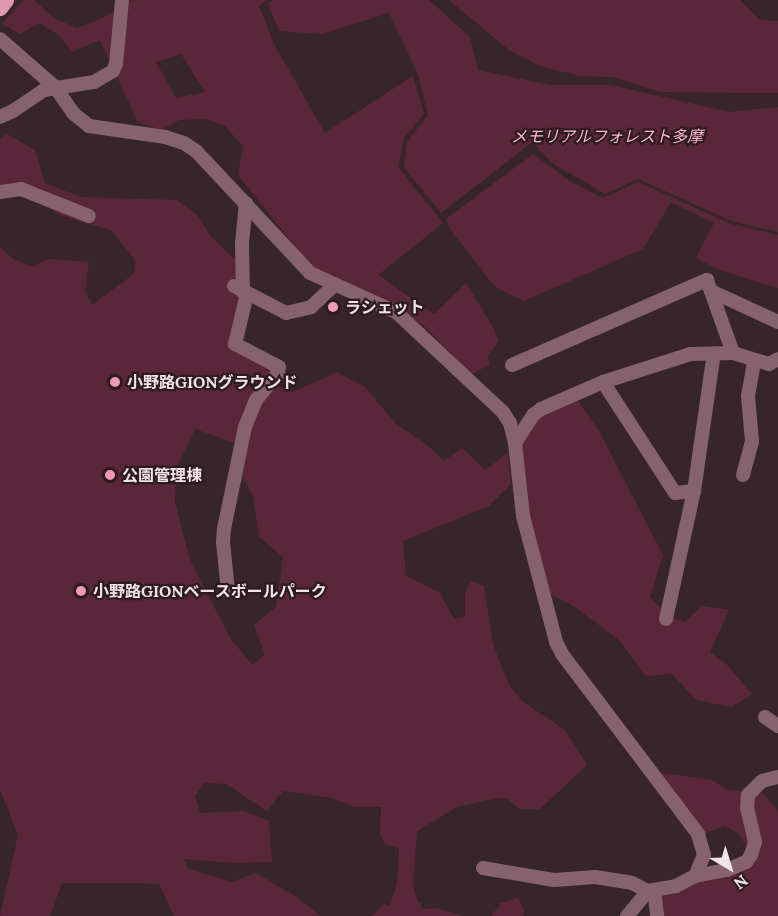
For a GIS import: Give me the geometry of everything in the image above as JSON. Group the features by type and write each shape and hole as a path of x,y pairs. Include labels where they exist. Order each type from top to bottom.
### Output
{"main road":[{"path":"0,8 6,0"}],"street":[{"path":"0,117 44,90 55,87 62,89 94,82 113,71 116,64 122,0"},
{"path":"0,39 55,87 73,113 89,126 165,137 184,143 211,164 310,273 384,305 408,321 503,412 510,423 515,443 523,516 556,642 698,834 704,855 695,876"},
{"path":"0,192 21,189 89,216"},
{"path":"228,591 223,542 224,529 245,428 256,400 278,373 279,367 235,344 241,291 246,203"},
{"path":"512,365 707,280 733,353"},
{"path":"241,291 286,313 311,307 336,285"},
{"path":"711,291 778,322"},
{"path":"666,619 694,491 714,353"},
{"path":"515,443 533,415 541,409 603,382 691,354 733,353 769,364 778,359"},
{"path":"742,475 752,441 748,396 754,361"},
{"path":"603,382 675,493 694,491"},
{"path":"765,717 778,726"},
{"path":"483,868 554,880 595,877 632,883 651,890 676,886 695,876 737,867 751,855 754,842 747,808 748,795 762,781 778,777"},
{"path":"627,916 651,890"},
{"path":"651,890 657,916"}],"green space":[{"path":"23,0 34,0 54,18 77,28 101,19 134,0 266,0 259,6 274,44 325,133 413,76 424,114 404,138 398,167 443,223 378,275 434,314 466,283 492,325 499,341 487,357 490,364 472,374 422,324 383,308 314,270 238,175 243,146 225,126 208,119 179,120 161,130 138,122 100,40 72,52 59,35 39,23 20,34 2,24","holes":["181,54 205,92 176,98 156,62"]},
{"name":"メモリアルフォレスト多摩","path":"273,0 429,0 470,37 478,70 550,85 610,85 730,112 778,107 778,232 732,221 638,179 605,194 552,163 538,149 535,140 441,213 404,167 407,142 428,115 418,74 389,13 322,34 279,31 268,3"},
{"path":"449,0 740,0 760,20 778,21 778,93 660,92 613,77 580,76 540,66 509,50"},
{"path":"7,134 35,150 45,183 80,197 177,200 198,216 212,238 237,261 240,311 229,346 273,368 265,382 293,392 337,372 366,388 396,424 428,446 444,461 462,448 485,470 508,453 511,484 489,506 403,541 406,576 440,593 454,619 465,617 465,593 471,581 484,586 493,645 510,686 522,701 565,730 587,765 540,809 520,809 507,799 497,798 457,807 417,831 413,886 418,902 421,903 422,909 436,908 463,916 372,916 384,904 390,906 397,883 399,848 385,844 380,835 381,807 354,807 333,798 283,791 267,811 226,784 204,783 195,796 200,813 244,811 269,821 272,862 235,863 184,859 187,868 231,882 256,873 297,897 320,916 174,916 159,884 62,883 50,916 0,916 18,835 0,789 0,247 12,258 32,267 48,259 89,262 85,291 92,305 135,273 134,259 111,230 62,216 27,195 0,198 0,139","holes":["195,429 235,443 234,462 253,495 259,537 283,557 276,607 254,625 265,655 252,665 230,638 190,560 175,502 177,467"]},
{"path":"533,154 570,181 603,198 638,182 731,224 778,235 778,288 722,271 696,258 714,223 671,202 643,249 524,301 495,287 450,229 446,219"},
{"path":"577,399 599,431 663,555 650,597 668,616 685,622 702,606 729,610 710,652 727,665 752,694 732,707 696,700 672,674 646,676 619,640 575,607 547,592 529,510 520,447 534,420"},
{"path":"655,772 712,780 725,789 763,794 778,811 778,916 661,916 656,891 744,859 746,846 738,833 725,826 703,834"},
{"path":"518,898 525,912 521,916 491,916 501,903"}],"place":[{"name":"ラシェット","path":"333,307"},
{"name":"小野路GIONグラウンド","path":"115,382"},
{"name":"公園管理棟","path":"110,475"},
{"name":"小野路GIONベースボールパーク","path":"81,591"}]}
